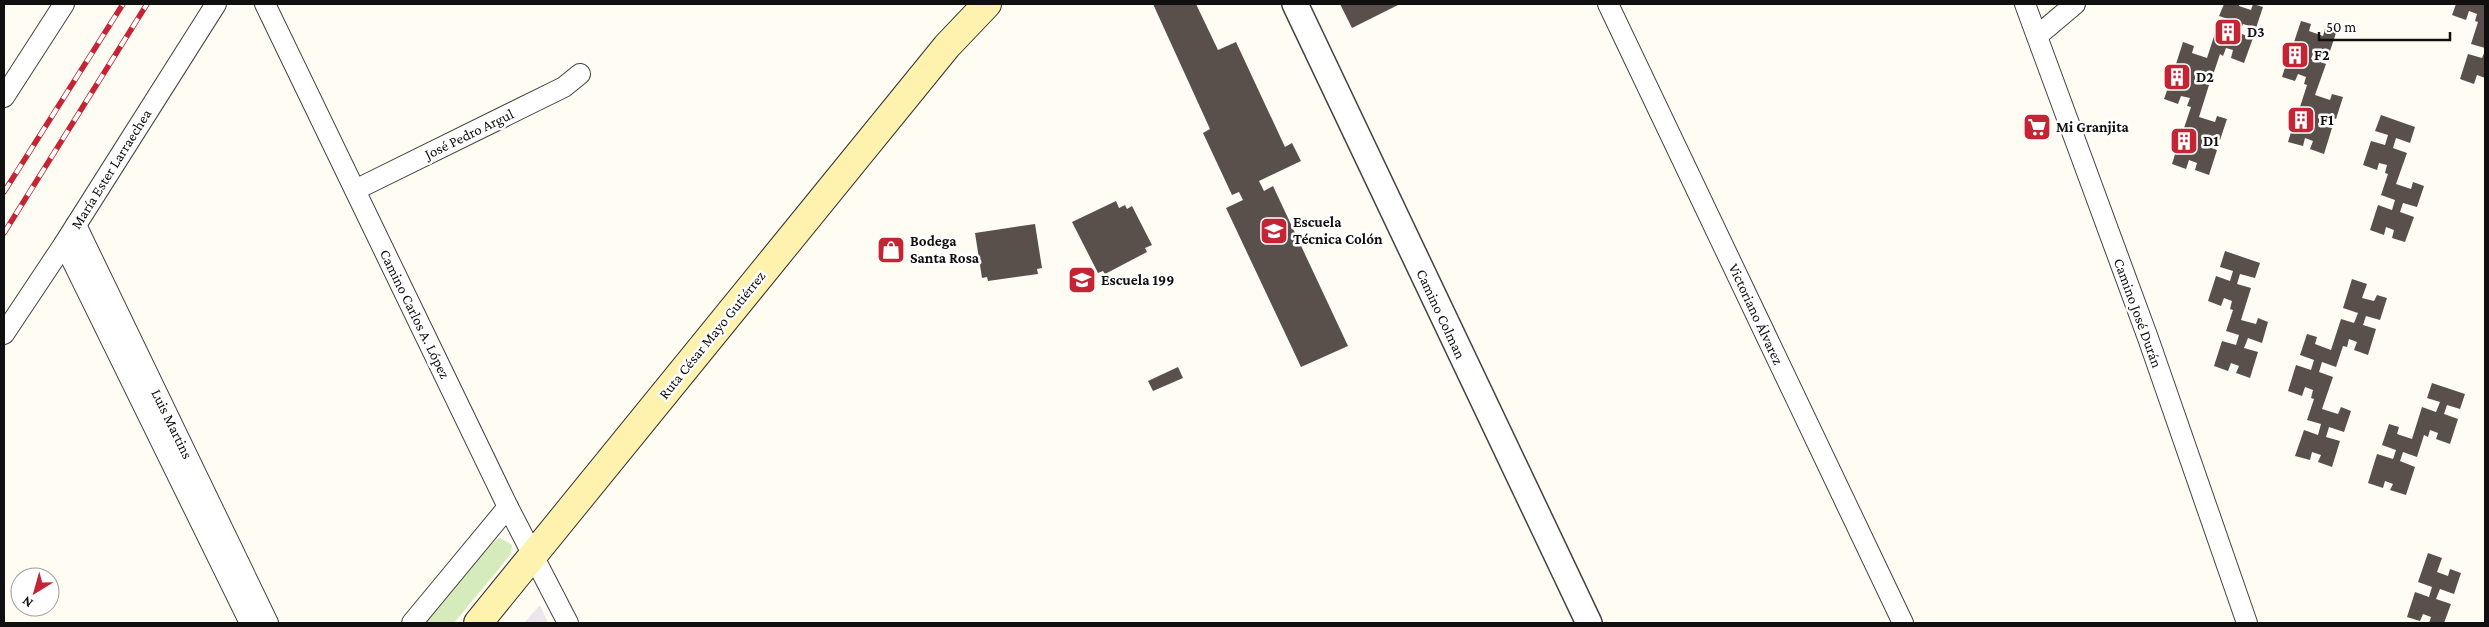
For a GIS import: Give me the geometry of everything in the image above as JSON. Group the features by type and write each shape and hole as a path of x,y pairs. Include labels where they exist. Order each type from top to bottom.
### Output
{"main road":[{"name":"Ruta César Mayo Gutiérrez","path":"947,46 974,4"},
{"name":"Ruta César Mayo Gutiérrez","path":"478,623 947,46 987,4"}],"street":[{"path":"4,97 64,4"},
{"name":"María Ester Larraechea","path":"4,334 64,244 216,4"},
{"name":"Camino Carlos A. López","path":"265,4 508,507 568,623"},
{"name":"Camino Colman","path":"1295,4 1589,623"},
{"name":"Victoriano Álvarez","path":"1608,4 1903,623"},
{"name":"Camino José Durán","path":"2025,4 2148,338 2247,623"},
{"path":"2037,36 2075,4"},
{"name":"José Pedro Argul","path":"355,190 564,87 580,74"},
{"name":"Luis Martins","path":"76,225 268,623"},
{"name":"Luis Martins","path":"64,244 250,623"},
{"path":"412,623 508,507"}],"shaded area":[{"path":"540,605 548,623 524,623"}],"green space":[{"path":"500,538 512,545 511,554 454,623 422,623 487,547"}],"building":[{"path":"1153,4 1196,4 1218,50 1236,42 1285,147 1292,143 1301,161 1259,181 1264,191 1273,186 1348,346 1301,367 1226,208 1243,200 1239,192 1232,195 1203,133 1210,129"},
{"path":"1340,4 1400,4 1352,28"},
{"path":"2224,4 2239,4 2239,6 2251,10 2253,4 2263,7 2256,28 2243,24 2239,33 2253,38 2244,63 2231,58 2233,50 2226,48 2223,56 2220,54 2213,75 2198,71 2195,81 2209,85 2199,117 2215,122 2217,116 2227,119 2220,140 2206,135 2203,145 2217,150 2209,175 2195,170 2197,163 2189,160 2186,169 2172,164 2180,138 2194,143 2198,133 2184,128 2191,107 2187,106 2190,98 2181,96 2178,104 2164,99 2173,74 2187,78 2190,68 2176,64 2183,42 2194,46 2192,53 2207,58 2217,27 2231,31 2234,21 2219,16"},
{"path":"2456,4 2485,4 2485,48 2471,44 2478,22 2475,21 2477,14 2469,11 2466,20 2452,15"},
{"path":"2301,21 2311,24 2309,31 2323,36 2325,29 2336,33 2329,54 2315,49 2311,59 2326,64 2315,95 2330,100 2332,94 2343,97 2336,119 2322,114 2319,123 2332,128 2324,154 2310,149 2313,141 2305,138 2303,146 2288,142 2296,116 2311,121 2314,111 2300,107 2307,85 2304,84 2306,77 2298,74 2295,81 2282,77 2290,52 2304,57 2307,47 2294,42"},
{"path":"2485,51 2485,78 2477,75 2474,84 2460,79 2468,54 2482,58"},
{"path":"2381,115 2415,127 2410,143 2396,138 2393,148 2407,153 2396,184 2411,189 2413,182 2424,186 2417,207 2403,203 2400,212 2414,217 2405,242 2392,238 2394,230 2386,227 2384,235 2370,230 2378,205 2392,210 2395,200 2381,195 2388,174 2385,173 2387,165 2379,163 2377,170 2363,165 2371,141 2385,145 2388,135 2375,131"},
{"path":"1116,201 1119,208 1125,205 1127,209 1132,206 1152,245 1145,248 1147,252 1105,274 1103,271 1098,273 1072,222"},
{"path":"1035,224 1042,268 1037,269 1038,274 988,281 987,277 982,278 975,233"},
{"path":"2225,251 2260,263 2255,278 2240,274 2237,284 2251,288 2241,320 2256,324 2258,318 2268,322 2262,343 2248,338 2244,348 2258,352 2250,378 2236,373 2239,366 2231,363 2228,371 2214,366 2222,341 2236,345 2239,335 2226,331 2233,310 2230,309 2232,301 2224,298 2221,306 2208,301 2216,276 2230,281 2233,271 2220,267"},
{"path":"2352,279 2367,284 2362,298 2374,301 2377,295 2387,298 2380,320 2366,316 2363,325 2376,329 2368,355 2354,350 2357,342 2349,339 2347,347 2343,346 2336,367 2322,362 2319,372 2333,377 2322,409 2338,414 2341,407 2351,411 2344,432 2329,427 2326,437 2340,441 2332,467 2318,462 2321,455 2312,452 2310,460 2295,456 2304,430 2318,435 2321,424 2307,420 2314,399 2311,398 2313,390 2305,387 2302,396 2288,391 2296,365 2311,370 2314,360 2300,355 2307,334 2317,337 2315,344 2331,350 2341,319 2354,323 2358,313 2343,308"},
{"path":"1178,367 1183,378 1153,391 1148,381"},
{"path":"2432,383 2465,394 2460,409 2447,405 2444,414 2458,419 2450,444 2436,439 2438,433 2430,430 2428,437 2424,435 2417,457 2403,452 2400,461 2415,467 2406,495 2390,490 2393,484 2385,481 2383,488 2368,483 2377,454 2393,459 2396,450 2382,445 2389,424 2399,427 2397,434 2412,439 2422,407 2436,412 2440,402 2427,398"},
{"path":"2428,553 2442,558 2437,572 2448,576 2450,569 2461,573 2454,594 2440,589 2436,599 2451,604 2444,623 2429,623 2431,617 2423,614 2420,621 2407,617 2415,592 2429,597 2432,587 2418,582"}],"railway":[{"path":"4,192 123,4"},
{"path":"4,233 147,4"}],"place":[{"name":"D3","path":"2228,32"},
{"name":"F2","path":"2295,55"},
{"name":"D2","path":"2177,77"},
{"name":"F1","path":"2301,120"},
{"name":"Mi Granjita","path":"2037,127"},
{"name":"D1","path":"2184,141"},
{"name":"Escuela Técnica Colón","path":"1274,231"},
{"name":"Bodega Santa Rosa","path":"891,250"},
{"name":"Escuela 199","path":"1082,280"}]}
